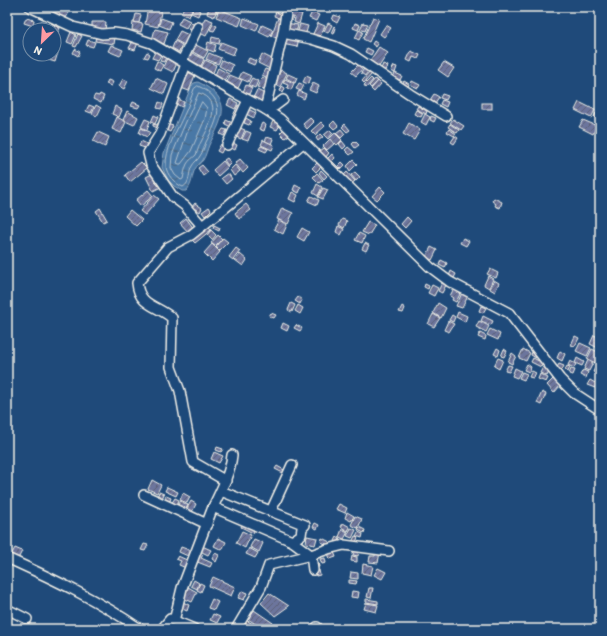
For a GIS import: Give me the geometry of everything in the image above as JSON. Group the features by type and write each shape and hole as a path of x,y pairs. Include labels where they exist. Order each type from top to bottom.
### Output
{"street":[{"path":"30,7 73,27 102,34 114,33 127,35 151,43 280,119 303,143 367,203 401,240 430,268 450,282 509,313 560,379 574,393 600,410"},
{"path":"265,109 283,33 287,7"},
{"path":"198,27 184,62 160,134 148,153 151,165 173,198 185,206 202,226"},
{"path":"283,33 334,46 351,54 410,94 446,116"},
{"path":"227,145 248,100"},
{"path":"265,109 275,106 283,100"},
{"path":"226,481 193,462 180,391 171,367 172,318 142,299 138,292 137,283 168,247 191,235 303,143"},
{"path":"174,621 182,588 213,507 226,481 231,465 232,455"},
{"path":"271,512 292,465"},
{"path":"221,491 304,525 301,535 292,541"},
{"path":"144,495 207,524"},
{"path":"213,507 292,541 311,555 313,570"},
{"path":"236,629 261,587 269,565 344,545 389,551"},
{"path":"7,558 85,595 120,615 140,629"},
{"path":"7,609 28,619"},
{"path":"162,629 170,619 194,629"}],"water":[{"path":"198,82 209,88 217,95 221,102 221,118 204,158 195,169 190,186 186,191 182,191 168,180 162,167 164,153 191,87 194,83"}],"building":[{"path":"55,7 71,8 65,20 52,13"},
{"path":"136,7 145,7 145,11 136,10"},
{"path":"148,7 162,7 158,27 145,24"},
{"path":"184,7 192,9 189,17 181,13"},
{"path":"209,7 218,7 214,17 207,14"},
{"path":"294,7 304,7 302,13 293,11"},
{"path":"194,8 200,11 198,16 191,13"},
{"path":"219,9 242,18 239,26 216,17"},
{"path":"289,11 302,14 299,24 294,22 295,18 293,17 292,21 287,20"},
{"path":"276,12 283,15 281,19 274,16"},
{"path":"312,12 319,15 316,21 309,18"},
{"path":"136,14 141,15 139,23 134,22"},
{"path":"334,15 340,17 337,23 332,20"},
{"path":"182,17 190,21 186,28 178,24"},
{"path":"373,17 379,19 369,42 363,39"},
{"path":"26,18 34,20 34,22 24,22"},
{"path":"161,18 172,22 169,29 159,25"},
{"path":"205,18 213,21 206,36 198,32"},
{"path":"244,18 259,24 256,31 242,25"},
{"path":"278,18 283,20 277,38 271,36"},
{"path":"92,22 106,22 105,30 92,29"},
{"path":"133,22 143,24 141,32 132,30"},
{"path":"191,23 196,25 193,32 188,29"},
{"path":"286,23 298,25 296,33 285,32"},
{"path":"318,23 325,26 319,39 312,36"},
{"path":"328,23 332,25 328,33 324,31"},
{"path":"355,23 360,25 358,30 353,28"},
{"path":"363,23 368,24 365,31 360,29"},
{"path":"213,24 217,26 214,31 210,30"},
{"path":"300,24 308,26 305,36 297,34"},
{"path":"262,25 273,30 269,37 259,32"},
{"path":"386,25 391,28 384,37 380,34"},
{"path":"334,26 336,28 334,34 331,33"},
{"path":"155,29 168,32 164,44 152,40"},
{"path":"359,30 363,32 359,40 355,38"},
{"path":"180,31 191,36 186,46 175,40"},
{"path":"71,32 76,35 72,44 67,42"},
{"path":"78,34 82,36 76,47 73,46"},
{"path":"283,35 299,38 297,47 282,44"},
{"path":"96,36 115,38 114,44 95,41"},
{"path":"212,37 220,39 219,44 211,42"},
{"path":"88,40 95,42 93,47 86,45"},
{"path":"133,41 138,43 135,50 129,48"},
{"path":"175,41 182,45 179,52 172,48"},
{"path":"374,41 378,44 376,47 372,44"},
{"path":"208,42 216,45 214,52 206,49"},
{"path":"221,42 236,48 233,55 218,49"},
{"path":"111,45 123,50 120,56 108,51"},
{"path":"196,45 208,51 204,58 193,52"},
{"path":"379,47 388,53 378,68 369,62"},
{"path":"367,48 373,51 371,55 365,52"},
{"path":"75,49 80,52 78,56 73,53"},
{"path":"156,50 162,53 158,60 152,58"},
{"path":"411,51 420,55 418,59 413,57 411,62 407,60"},
{"path":"147,52 150,54 148,58 144,57"},
{"path":"190,52 204,59 201,66 187,59"},
{"path":"163,53 167,55 164,62 160,61"},
{"path":"209,53 221,58 218,64 206,59"},
{"path":"262,54 274,60 270,69 258,63"},
{"path":"167,58 177,63 173,72 163,67"},
{"path":"249,58 256,61 254,65 247,62"},
{"path":"205,60 216,65 213,73 201,68"},
{"path":"222,60 233,65 230,72 219,66"},
{"path":"157,61 163,65 160,71 154,68"},
{"path":"444,62 454,68 448,77 438,70"},
{"path":"360,63 364,67 356,76 351,72"},
{"path":"383,64 388,66 386,71 381,69"},
{"path":"366,66 370,69 365,76 361,73"},
{"path":"394,66 397,67 395,73 391,71"},
{"path":"218,68 229,74 225,81 215,75"},
{"path":"265,69 271,71 268,78 262,75"},
{"path":"281,70 287,73 280,87 274,84"},
{"path":"187,72 195,75 189,91 181,88"},
{"path":"242,72 251,76 248,82 239,78"},
{"path":"370,72 372,74 364,83 362,81"},
{"path":"395,73 402,76 400,80 393,77"},
{"path":"288,74 297,78 295,83 286,78"},
{"path":"230,75 242,80 238,88 227,82"},
{"path":"306,76 311,78 308,84 303,82"},
{"path":"262,77 268,80 264,90 257,87"},
{"path":"156,78 168,84 164,94 151,88"},
{"path":"252,78 258,81 255,88 248,85"},
{"path":"371,78 373,80 366,88 364,85"},
{"path":"123,79 128,81 124,89 119,86"},
{"path":"285,79 294,83 291,90 287,88 288,85 283,83"},
{"path":"375,79 378,81 371,88 369,86"},
{"path":"108,80 113,82 111,86 106,84"},
{"path":"378,81 381,84 374,92 371,89"},
{"path":"404,81 409,84 407,89 401,86"},
{"path":"412,81 420,85 418,88 411,85"},
{"path":"299,83 304,85 301,91 296,89"},
{"path":"313,83 319,86 316,93 309,90"},
{"path":"246,85 252,88 249,94 243,92"},
{"path":"282,86 285,88 283,93 280,91"},
{"path":"257,90 267,95 263,103 253,98"},
{"path":"299,91 306,94 304,99 297,95"},
{"path":"100,94 104,96 101,103 93,99 95,95 99,96"},
{"path":"434,94 439,97 435,103 430,100"},
{"path":"442,94 448,96 446,100 440,98"},
{"path":"176,98 184,102 182,107 174,103"},
{"path":"230,99 238,103 235,109 227,105"},
{"path":"442,100 448,102 446,107 440,104"},
{"path":"133,102 140,105 138,108 131,106"},
{"path":"159,102 163,104 161,109 157,108"},
{"path":"579,102 595,110 591,118 575,110"},
{"path":"482,103 492,103 492,109 482,109"},
{"path":"89,105 94,107 91,113 86,111"},
{"path":"96,105 101,108 97,116 92,114"},
{"path":"238,105 243,107 237,121 232,118"},
{"path":"115,106 122,110 119,117 112,114"},
{"path":"418,106 427,111 426,114 416,109"},
{"path":"246,108 256,113 254,118 244,113"},
{"path":"416,110 423,113 421,117 414,114"},
{"path":"127,111 138,117 134,125 123,120"},
{"path":"596,113 600,116 600,121 594,117"},
{"path":"425,114 430,117 426,125 421,122"},
{"path":"154,115 158,117 155,124 151,122"},
{"path":"431,116 436,118 434,122 430,120"},
{"path":"117,117 126,122 121,133 112,129"},
{"path":"246,118 251,121 249,125 244,123"},
{"path":"310,118 314,122 307,129 303,124"},
{"path":"145,119 150,121 147,130 141,127"},
{"path":"453,119 464,126 461,130 450,123"},
{"path":"226,120 235,124 233,128 225,124"},
{"path":"583,120 597,126 593,134 579,127"},
{"path":"273,121 280,125 277,130 270,127"},
{"path":"334,121 338,126 334,129 330,125"},
{"path":"321,122 325,126 315,135 311,131"},
{"path":"158,123 162,125 160,129 153,126 153,124 157,125"},
{"path":"262,123 266,125 264,131 259,129"},
{"path":"409,123 420,130 414,140 403,134"},
{"path":"167,124 173,126 170,132 164,129"},
{"path":"345,124 350,130 347,132 342,127"},
{"path":"450,124 459,130 457,133 448,127"},
{"path":"141,128 150,132 147,137 139,133"},
{"path":"240,128 245,130 241,139 234,136"},
{"path":"223,129 227,130 224,136 220,134"},
{"path":"284,129 289,135 285,138 280,133"},
{"path":"341,129 345,134 341,138 336,133"},
{"path":"449,129 456,134 454,136 447,132"},
{"path":"330,130 333,133 328,139 324,135"},
{"path":"246,131 251,133 248,141 242,139"},
{"path":"98,132 109,137 105,147 93,141"},
{"path":"335,133 342,140 337,145 330,138"},
{"path":"320,134 323,137 318,141 316,138"},
{"path":"455,136 458,138 454,144 451,142"},
{"path":"267,137 273,139 271,144 265,141"},
{"path":"330,139 334,144 327,150 323,146"},
{"path":"263,140 274,145 272,150 261,145"},
{"path":"141,141 147,144 145,148 139,146"},
{"path":"342,141 346,146 343,149 339,144"},
{"path":"355,141 359,145 355,148 352,144"},
{"path":"231,142 237,145 235,150 229,147"},
{"path":"221,144 225,145 221,153 217,151"},
{"path":"261,146 268,149 266,152 259,149"},
{"path":"348,147 354,152 350,155 345,150"},
{"path":"324,148 329,153 326,157 320,151"},
{"path":"332,154 335,158 330,163 327,159"},
{"path":"227,158 231,163 228,166 224,160"},
{"path":"240,159 248,168 243,173 235,163"},
{"path":"353,160 357,164 350,171 347,166"},
{"path":"223,161 228,167 218,176 213,170"},
{"path":"141,162 147,168 130,182 125,175"},
{"path":"318,162 322,166 316,172 312,168"},
{"path":"333,162 340,169 336,173 329,166"},
{"path":"342,162 345,165 341,169 338,166"},
{"path":"202,165 208,172 203,176 198,168"},
{"path":"235,165 240,171 234,176 230,170"},
{"path":"321,170 327,176 324,179 319,173"},
{"path":"347,172 355,181 351,184 343,176"},
{"path":"355,172 360,177 356,181 351,175"},
{"path":"154,173 161,187 153,191 146,177"},
{"path":"228,173 232,179 226,184 221,178"},
{"path":"317,173 323,180 319,183 313,177"},
{"path":"317,184 322,187 318,196 313,193"},
{"path":"295,185 301,188 299,193 293,190"},
{"path":"380,187 385,192 377,200 372,196"},
{"path":"323,188 328,190 323,199 318,197"},
{"path":"148,190 153,196 141,206 136,200"},
{"path":"292,192 298,195 295,202 289,199"},
{"path":"154,195 159,199 145,215 140,211"},
{"path":"311,196 319,200 317,205 308,201"},
{"path":"494,198 502,202 500,208 495,206 496,204 492,201"},
{"path":"195,203 202,208 200,212 192,207"},
{"path":"246,204 251,210 239,219 235,213"},
{"path":"209,207 211,210 205,216 202,212"},
{"path":"100,208 107,220 103,222 96,211"},
{"path":"282,208 293,213 288,224 277,219"},
{"path":"130,210 142,220 136,226 125,216"},
{"path":"407,217 411,221 405,228 401,224"},
{"path":"186,218 194,229 189,233 180,223"},
{"path":"342,219 347,221 344,228 339,225"},
{"path":"279,220 287,225 283,234 274,229"},
{"path":"368,222 375,225 369,235 362,232"},
{"path":"207,225 211,230 195,243 191,239"},
{"path":"214,225 220,228 219,231 213,228"},
{"path":"338,226 344,229 341,235 336,232"},
{"path":"302,228 309,232 304,241 297,237"},
{"path":"211,230 216,235 212,240 207,235"},
{"path":"359,233 365,236 362,243 355,240"},
{"path":"218,235 222,239 215,246 211,243"},
{"path":"223,238 228,242 220,250 216,246"},
{"path":"463,238 469,241 466,246 460,243"},
{"path":"365,243 369,245 366,251 362,249"},
{"path":"212,244 220,252 212,261 204,253"},
{"path":"431,247 437,250 432,260 426,257"},
{"path":"236,248 240,251 233,260 229,257"},
{"path":"240,254 247,260 243,266 235,260"},
{"path":"441,260 447,263 445,268 439,265"},
{"path":"490,269 498,273 496,278 487,274"},
{"path":"451,271 456,274 454,278 449,276"},
{"path":"488,276 493,279 489,288 484,285"},
{"path":"494,280 499,283 495,292 490,289"},
{"path":"442,283 446,285 442,293 438,291"},
{"path":"425,284 429,286 428,289 424,287"},
{"path":"432,285 438,288 434,296 428,293"},
{"path":"454,288 461,292 456,302 452,300 453,298 450,296"},
{"path":"462,293 468,296 462,308 456,306"},
{"path":"298,297 302,300 300,304 295,301"},
{"path":"291,303 295,305 292,312 288,310"},
{"path":"438,303 446,308 441,318 433,313"},
{"path":"298,305 303,308 300,314 295,311"},
{"path":"402,306 405,308 403,313 399,312"},
{"path":"481,306 486,308 483,313 479,311"},
{"path":"458,312 467,316 465,322 456,317"},
{"path":"271,313 276,315 274,318 269,316"},
{"path":"433,314 440,318 434,327 428,324"},
{"path":"452,315 455,317 453,322 449,320"},
{"path":"483,316 493,321 491,325 481,321"},
{"path":"448,321 454,324 449,332 444,330"},
{"path":"479,321 489,326 486,332 476,327"},
{"path":"283,323 289,326 287,331 281,328"},
{"path":"296,325 302,328 300,331 294,328"},
{"path":"490,329 500,334 498,340 487,335"},
{"path":"480,333 486,336 485,340 478,337"},
{"path":"594,335 600,338 600,349 590,344"},
{"path":"575,336 579,338 575,346 571,345"},
{"path":"580,343 591,348 587,356 576,351"},
{"path":"497,348 500,350 498,356 494,354"},
{"path":"504,349 507,351 504,357 501,356"},
{"path":"523,349 530,353 526,361 519,358"},
{"path":"592,349 600,353 600,365 587,359"},
{"path":"560,351 565,354 562,361 557,358"},
{"path":"532,352 537,354 536,358 531,355"},
{"path":"512,353 516,356 512,364 508,362"},
{"path":"498,358 503,360 499,369 494,366"},
{"path":"533,358 543,363 541,367 531,362"},
{"path":"577,358 584,362 582,366 575,363"},
{"path":"588,360 593,363 589,371 584,369"},
{"path":"570,361 576,364 574,368 568,365"},
{"path":"527,364 531,367 529,372 524,370"},
{"path":"559,364 564,366 560,373 555,371"},
{"path":"508,365 512,366 509,372 505,371"},
{"path":"567,366 570,367 568,372 565,370"},
{"path":"596,366 600,368 600,375 593,372"},
{"path":"543,367 550,370 547,376 540,373"},
{"path":"515,368 521,371 517,378 512,376"},
{"path":"571,369 575,370 573,375 569,374"},
{"path":"583,370 588,372 586,378 580,375"},
{"path":"532,371 536,373 533,378 529,377"},
{"path":"522,372 527,374 524,380 519,378"},
{"path":"540,374 548,378 546,382 538,379"},
{"path":"553,379 560,386 554,393 547,385"},
{"path":"590,380 597,384 595,388 587,385"},
{"path":"542,392 546,394 541,405 537,403"},
{"path":"217,447 223,449 221,452 216,450"},
{"path":"214,452 223,456 219,463 211,459"},
{"path":"193,461 206,467 202,474 190,468"},
{"path":"277,466 286,471 285,474 275,469"},
{"path":"152,480 161,485 157,493 148,489"},
{"path":"167,487 178,492 176,496 165,491"},
{"path":"159,492 164,494 161,501 156,499"},
{"path":"183,493 190,497 187,503 180,500"},
{"path":"166,496 171,498 169,503 164,501"},
{"path":"175,498 179,500 176,507 171,504"},
{"path":"180,501 188,505 185,511 177,507"},
{"path":"191,501 196,504 192,512 186,510"},
{"path":"339,504 347,508 345,513 336,509"},
{"path":"347,512 354,516 351,521 345,518"},
{"path":"355,516 362,519 358,528 351,525"},
{"path":"243,523 255,529 253,533 241,527"},
{"path":"315,523 319,525 317,529 313,527"},
{"path":"343,523 350,527 348,531 341,527"},
{"path":"359,527 365,530 364,533 358,530"},
{"path":"351,528 356,530 352,538 347,536"},
{"path":"342,529 348,532 344,539 339,537"},
{"path":"242,531 251,535 245,548 236,543"},
{"path":"358,532 363,534 362,538 356,536"},
{"path":"307,536 317,538 315,545 306,543"},
{"path":"355,536 358,537 356,543 352,542"},
{"path":"337,537 340,539 338,543 335,541"},
{"path":"218,538 226,542 222,550 214,546"},
{"path":"322,538 330,542 328,545 321,542"},
{"path":"254,539 263,543 259,552 250,547"},
{"path":"144,544 148,545 145,551 141,550"},
{"path":"202,546 211,550 208,555 200,551"},
{"path":"181,547 192,551 190,557 179,552"},
{"path":"15,548 22,551 18,559 11,555"},
{"path":"249,548 258,553 255,558 246,554"},
{"path":"354,548 359,549 358,556 353,555"},
{"path":"376,551 380,552 378,563 369,562 370,556 375,556"},
{"path":"334,552 336,557 330,559 328,553"},
{"path":"199,553 203,555 201,558 212,563 210,567 195,561"},
{"path":"215,553 219,555 216,562 212,559"},
{"path":"178,556 189,561 186,568 179,565 181,561 176,559"},
{"path":"352,556 357,557 357,562 351,561"},
{"path":"317,557 319,567 315,568 313,558"},
{"path":"325,558 326,563 322,564 320,559"},
{"path":"363,564 373,566 371,575 362,573"},
{"path":"378,568 386,572 382,579 374,575"},
{"path":"315,570 319,570 320,575 316,576"},
{"path":"351,572 358,573 358,579 350,578"},
{"path":"213,577 235,587 231,596 209,586"},
{"path":"194,580 199,583 197,589 191,586"},
{"path":"349,580 357,581 356,584 349,583"},
{"path":"200,583 204,585 201,592 197,590"},
{"path":"188,587 197,592 192,602 183,598"},
{"path":"369,588 373,588 371,598 367,597"},
{"path":"242,591 247,593 244,600 238,598"},
{"path":"352,591 359,592 358,598 351,597"},
{"path":"269,593 289,606 275,616 261,603"},
{"path":"212,599 218,602 214,610 208,608"},
{"path":"366,599 378,601 378,604 366,602"},
{"path":"183,602 189,605 187,611 180,608"},
{"path":"366,603 378,605 376,612 364,609"},
{"path":"254,610 273,623 269,629 263,629 248,619"},
{"path":"213,614 220,617 217,623 210,620"},
{"path":"7,617 11,620 8,625 7,624"},
{"path":"246,620 258,627 257,629 242,629"},
{"path":"274,625 280,628 280,629 272,629"}]}
